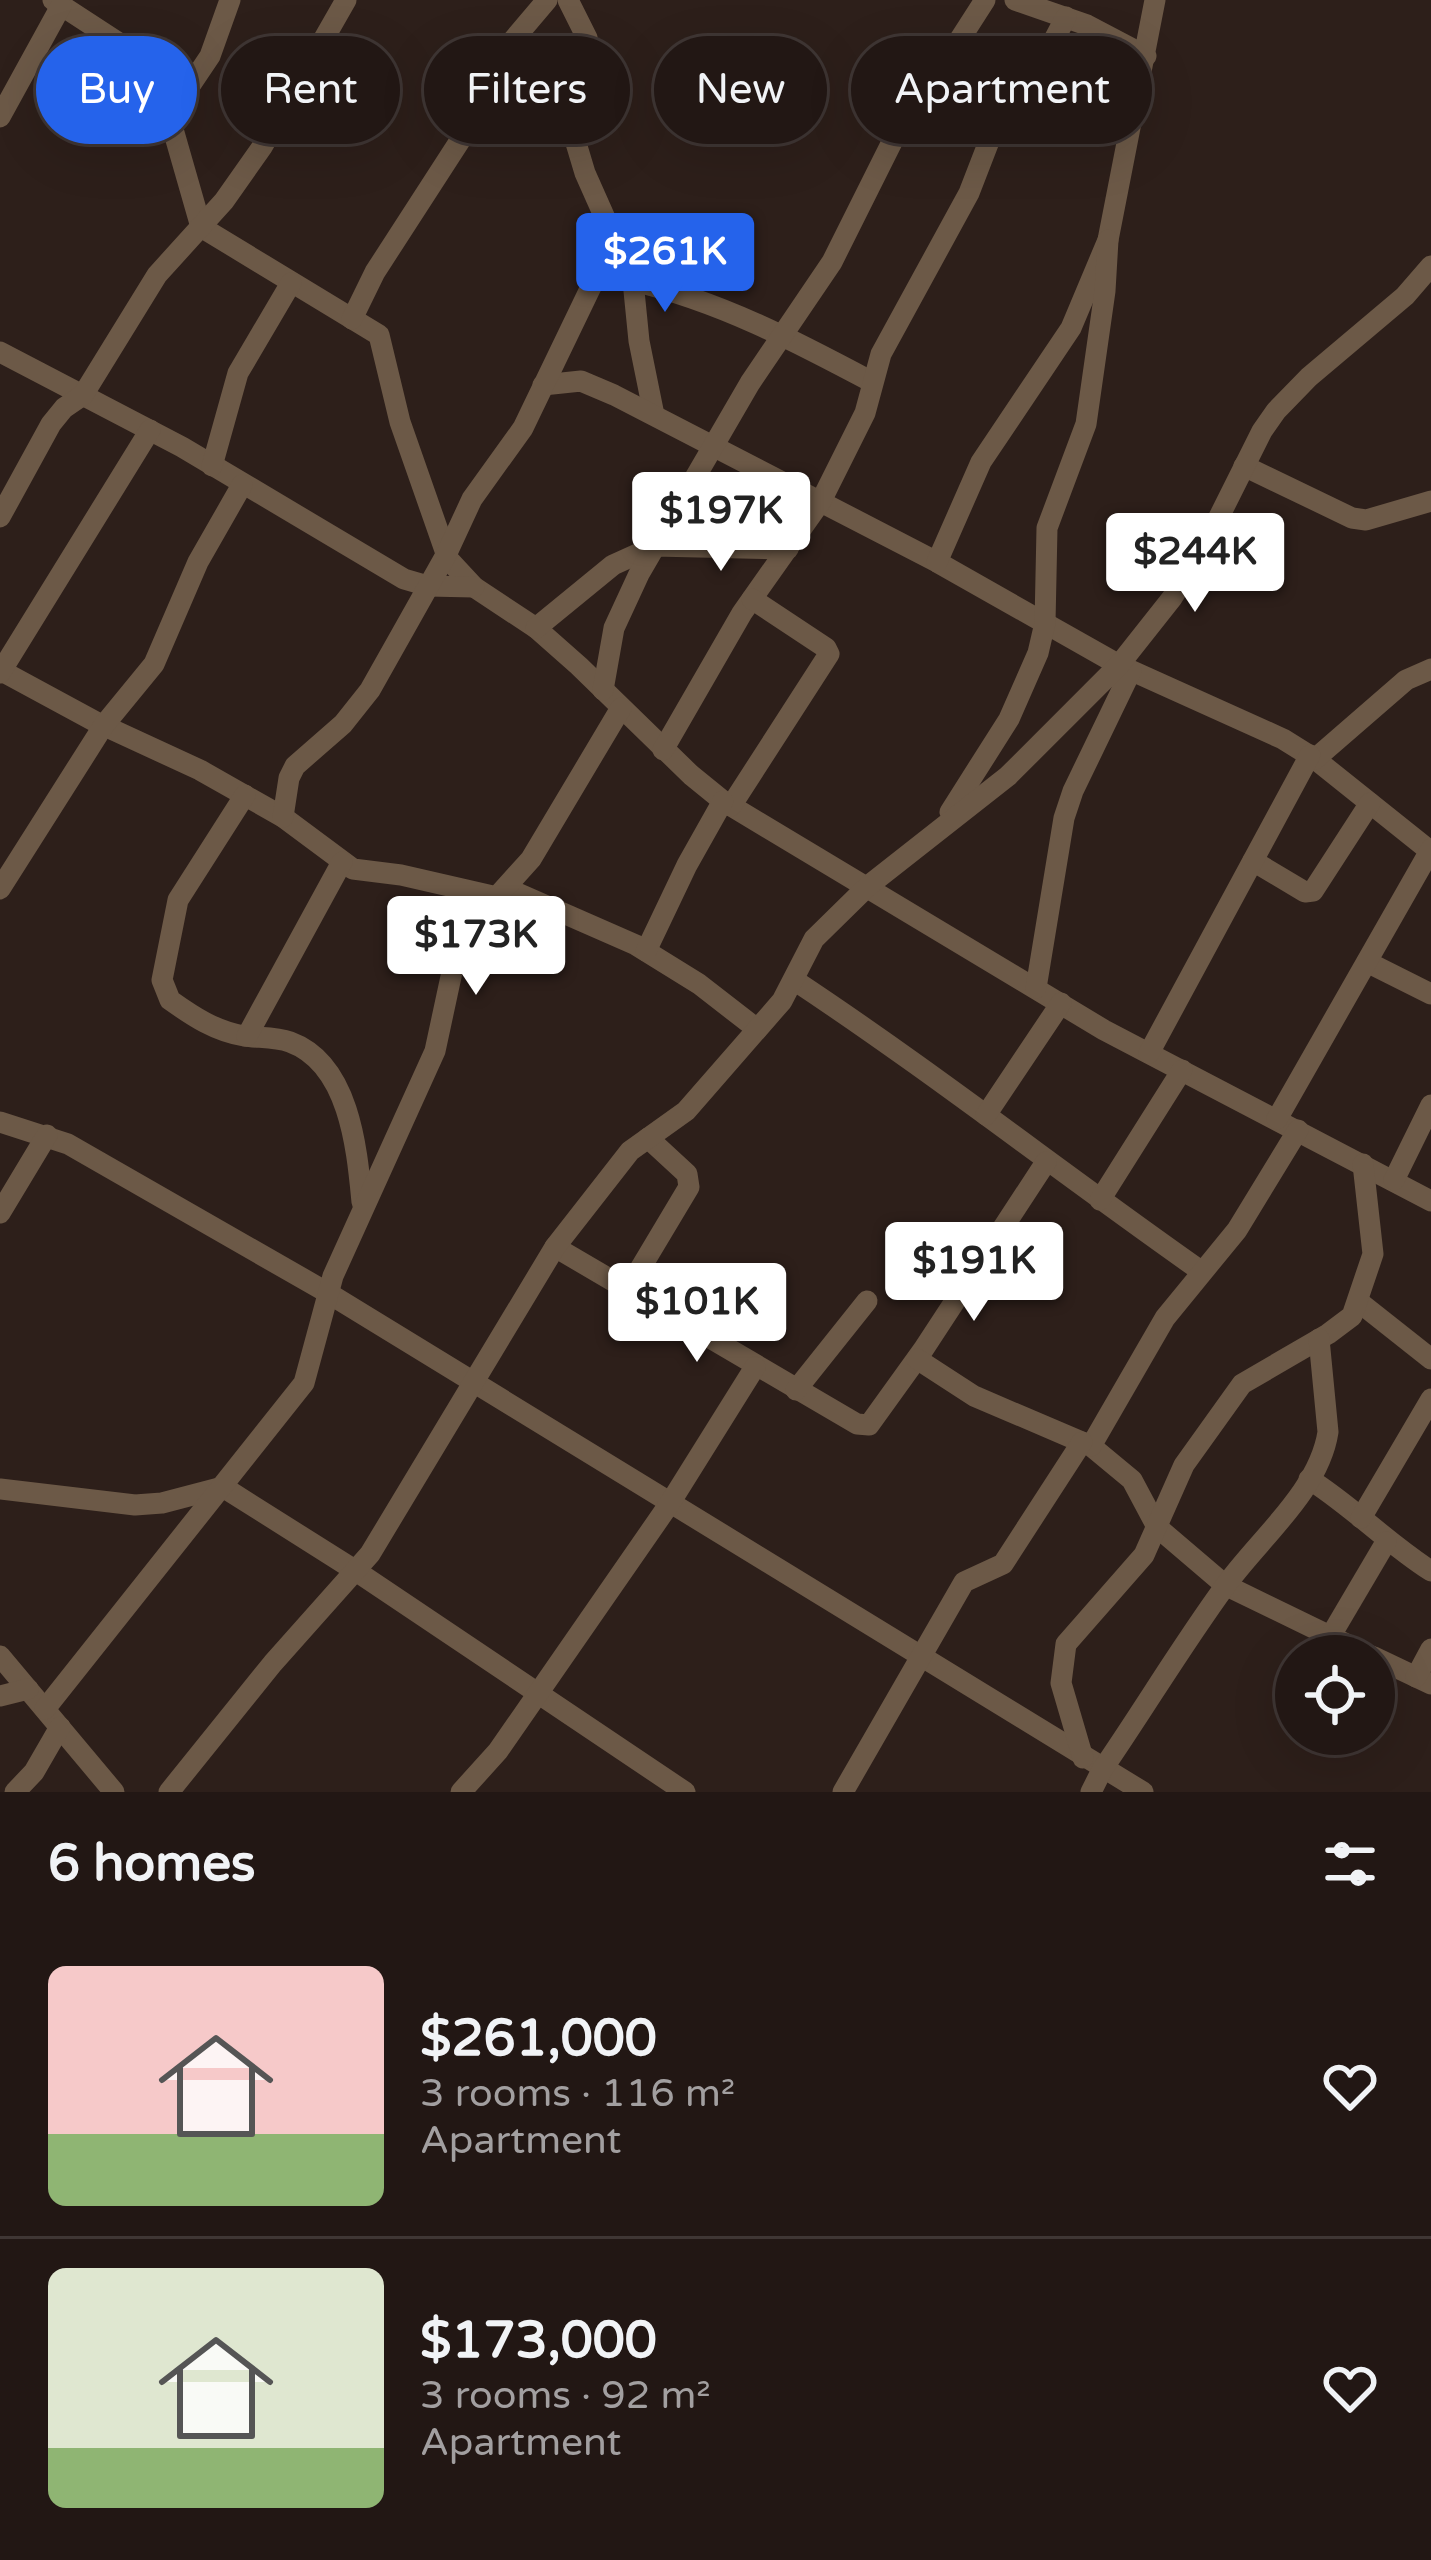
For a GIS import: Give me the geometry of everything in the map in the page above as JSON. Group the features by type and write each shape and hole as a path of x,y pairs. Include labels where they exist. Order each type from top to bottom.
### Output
{"street":[{"path":"197,75 210,56 230,0"},
{"path":"0,517 51,424 83,395 148,288 262,147 346,0"},
{"path":"352,319 375,272 461,139 493,65 547,0"},
{"path":"568,0 587,38 592,72 575,128 576,143 633,281 654,415"},
{"path":"603,690 614,628 655,546 832,262 911,104 935,78 985,0"},
{"path":"1015,0 1105,36"},
{"path":"1149,36 1155,0"},
{"path":"0,117 57,3 106,36"},
{"path":"663,750 752,599 821,501 865,413 881,354 969,193 993,130 1037,72 1066,17"},
{"path":"179,144 201,227 382,340 400,422 446,555 474,586 536,628 663,750 727,804 1149,1053 1430,1199"},
{"path":"934,835 1010,719 1038,653 1045,622 1047,528 1086,424 1108,240 1128,144"},
{"path":"283,817 295,766 358,707 446,555 472,499 512,445 615,237"},
{"path":"937,562 981,462 1071,328 1108,240"},
{"path":"1036,988 1064,818 1125,668 1206,543 1276,412 1309,377 1405,296 1431,266"},
{"path":"633,281 675,291 783,334 872,382"},
{"path":"212,466 238,373 290,283"},
{"path":"0,352 150,430 395,574 428,586 474,586"},
{"path":"543,385 581,381 654,415 937,562 1125,668 1242,719 1313,757 1431,850 1277,1119"},
{"path":"150,430 1,671 245,795 363,872 502,892 646,951 757,1029"},
{"path":"1244,466 1352,518 1366,520 1431,501"},
{"path":"0,889 104,725 165,645 198,562 242,485"},
{"path":"536,628 601,573 655,546 788,549"},
{"path":"646,951 687,865 829,653 752,599"},
{"path":"169,1792 356,1570 424,1469 555,1247 630,1151 686,1111 794,980 814,939 868,886 1024,761 1125,668"},
{"path":"1149,1053 1313,757 1406,680 1431,669"},
{"path":"15,1792 34,1772 53,1718 304,1383 328,1293 435,1052 455,958 530,859 622,708"},
{"path":"245,795 178,900 162,980 170,1000 197,1019 222,1031 291,1042 307,1051 342,1096 354,1133 362,1209"},
{"path":"1253,861 1305,892 1313,891 1370,802"},
{"path":"247,1036 342,862"},
{"path":"1367,962 1431,994"},
{"path":"794,980 1201,1271"},
{"path":"986,1115 1061,1003"},
{"path":"1100,1200 1182,1070"},
{"path":"1394,1180 1431,1105"},
{"path":"0,1122 47,1135 328,1293 1143,1792"},
{"path":"843,1792 964,1582 1003,1564 1087,1444 1165,1318 1237,1229 1298,1130"},
{"path":"0,1213 47,1135"},
{"path":"628,1289 689,1187 687,1174 648,1138"},
{"path":"555,1247 754,1367 857,1424 868,1425 1046,1162"},
{"path":"1091,1792 1092,1764 1061,1683 1066,1644 1144,1555 1184,1465 1242,1384 1343,1324 1359,1302 1372,1254 1363,1164"},
{"path":"796,1390 867,1301"},
{"path":"1359,1302 1431,1359"},
{"path":"1092,1764 1309,1479 1326,1448 1319,1339"},
{"path":"917,1359 974,1396 1087,1444 1132,1480 1157,1527 1225,1585 1326,1635"},
{"path":"461,1792 499,1750 670,1503 754,1367"},
{"path":"1361,1519 1431,1399"},
{"path":"1309,1479 1386,1542 1431,1571"},
{"path":"0,1489 135,1505 223,1487 356,1570 685,1792"},
{"path":"1331,1635 1386,1542"},
{"path":"1395,1668 1423,1681 1431,1649"},
{"path":"0,1656 115,1792"},
{"path":"0,1696 28,1689"}]}
